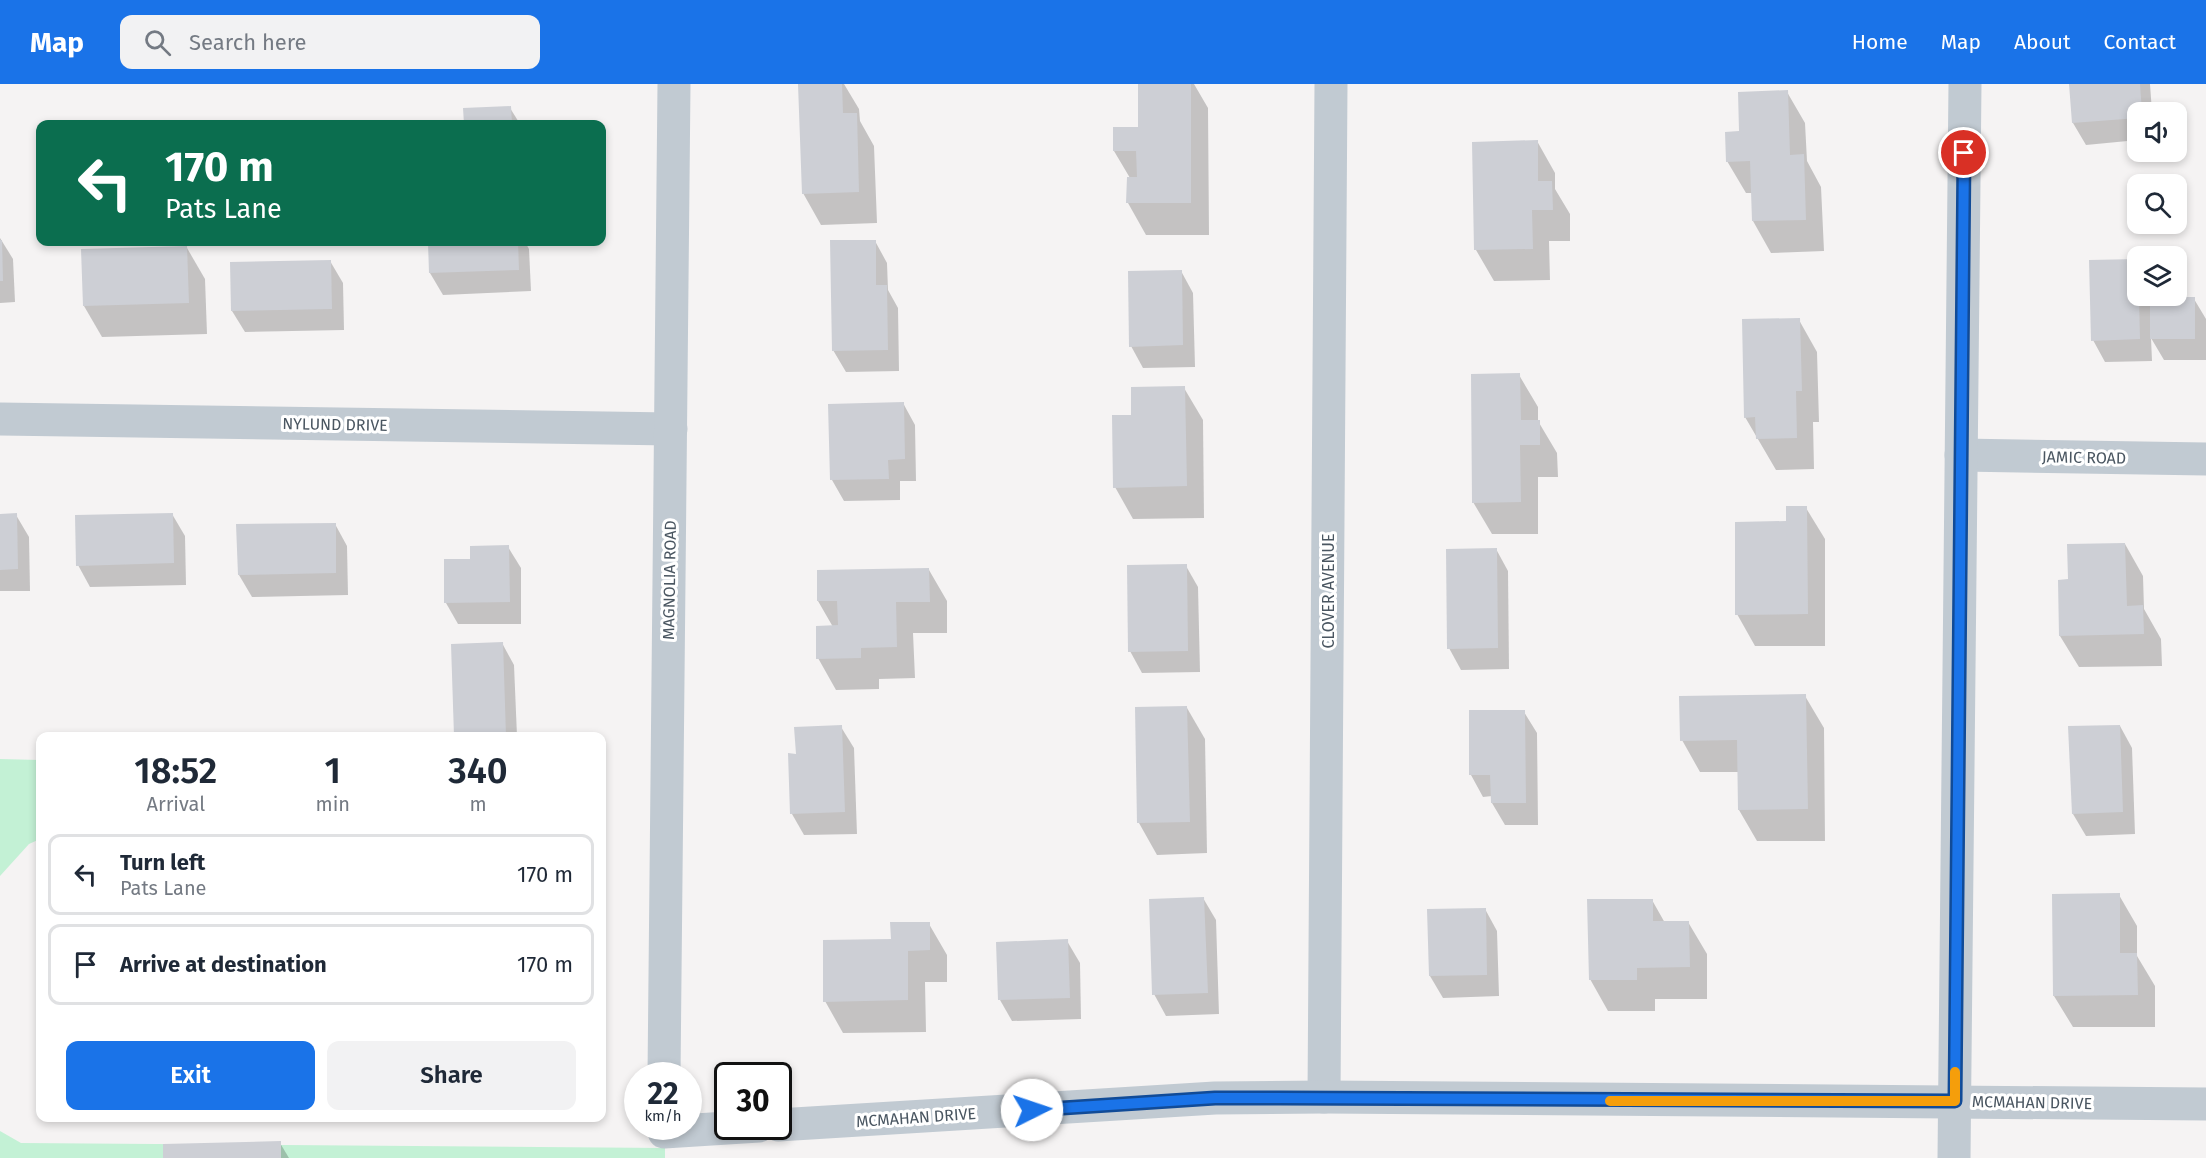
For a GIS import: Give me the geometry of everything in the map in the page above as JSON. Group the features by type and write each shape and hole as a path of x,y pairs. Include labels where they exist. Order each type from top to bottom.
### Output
{"street":[{"name":"MAGNOLIA ROAD","path":"664,1062 674,84"},
{"name":"CLOVER AVENUE","path":"1324,1097 1331,84"},
{"path":"1954,1158 1965,84"},
{"name":"NYLUND DRIVE","path":"0,419 671,429"},
{"name":"JAMIC ROAD","path":"1961,455 2206,459"},
{"name":"MCMAHAN DRIVE","path":"792,1124 1215,1098 2206,1104"}],"green space":[{"path":"0,759 36,760 36,841 29,844 0,876"},
{"path":"0,1131 21,1143 665,1148 665,1158 0,1158"}],"building":[{"path":"798,84 842,84 843,113 857,113 859,192 802,194"},
{"path":"1138,84 1191,84 1191,203 1126,203 1127,177 1137,177 1136,151 1113,151 1113,127 1138,127"},
{"path":"2069,84 2140,84 2141,102 2127,102 2127,119 2072,123"},
{"path":"1788,90 1790,155 1804,154 1806,220 1752,221 1750,161 1726,162 1725,132 1739,131 1738,92"},
{"path":"511,106 512,120 464,120 463,108"},
{"path":"1538,140 1538,181 1552,181 1553,210 1532,210 1533,249 1474,250 1472,142"},
{"path":"0,240 2,240 3,281 0,281"},
{"path":"830,240 876,240 876,285 887,285 888,350 832,351"},
{"path":"187,246 189,303 83,306 81,249"},
{"path":"428,246 518,246 519,270 429,273"},
{"path":"2127,259 2127,306 2139,306 2140,339 2091,341 2089,260"},
{"path":"331,260 332,309 231,311 230,262"},
{"path":"1182,270 1183,345 1129,347 1128,271"},
{"path":"2187,297 2195,297 2195,339 2150,339 2150,306 2187,306"},
{"path":"1800,318 1802,391 1796,391 1797,438 1756,439 1755,417 1744,418 1742,319"},
{"path":"1520,373 1521,420 1540,420 1540,445 1520,445 1521,502 1472,503 1471,374"},
{"path":"1185,386 1187,486 1113,488 1112,415 1131,415 1131,387"},
{"path":"904,402 905,459 888,460 889,479 830,480 828,404"},
{"path":"1786,506 1807,506 1808,614 1735,615 1735,522 1786,521"},
{"path":"17,513 18,569 0,570 0,514"},
{"path":"173,513 174,563 76,566 75,515"},
{"path":"336,523 336,573 238,575 236,524"},
{"path":"2125,543 2127,606 2143,605 2144,634 2059,636 2058,580 2068,579 2067,544"},
{"path":"509,545 510,602 444,603 444,559 470,559 470,546"},
{"path":"1497,548 1498,648 1447,649 1446,549"},
{"path":"1187,564 1188,651 1128,652 1127,565"},
{"path":"929,568 930,602 896,602 897,647 861,648 861,658 816,659 816,626 838,625 837,601 817,601 817,570"},
{"path":"503,642 506,732 454,732 451,644"},
{"path":"1806,694 1808,809 1738,810 1737,740 1680,741 1679,696"},
{"path":"1187,706 1190,822 1137,823 1135,707"},
{"path":"1469,710 1525,710 1526,803 1491,803 1490,775 1469,775"},
{"path":"842,725 845,812 790,814 788,753 796,754 794,727"},
{"path":"2120,725 2123,812 2072,814 2068,726"},
{"path":"2120,893 2120,953 2137,953 2138,995 2053,996 2052,894"},
{"path":"1204,897 1208,993 1152,995 1149,899"},
{"path":"1587,899 1653,899 1653,921 1689,921 1690,967 1637,968 1637,980 1589,980"},
{"path":"1486,908 1487,975 1429,976 1427,909"},
{"path":"890,922 930,922 930,950 908,951 908,1000 823,1002 823,940 891,939"},
{"path":"1068,939 1070,998 998,1000 996,942"},
{"path":"281,1141 281,1158 163,1158 163,1144"}],"slow traffic":[{"path":"1610,1101 1955,1101 1955,1072"}],"route":[{"path":"1032,1110 1215,1098 1955,1101 1964,153"}]}
